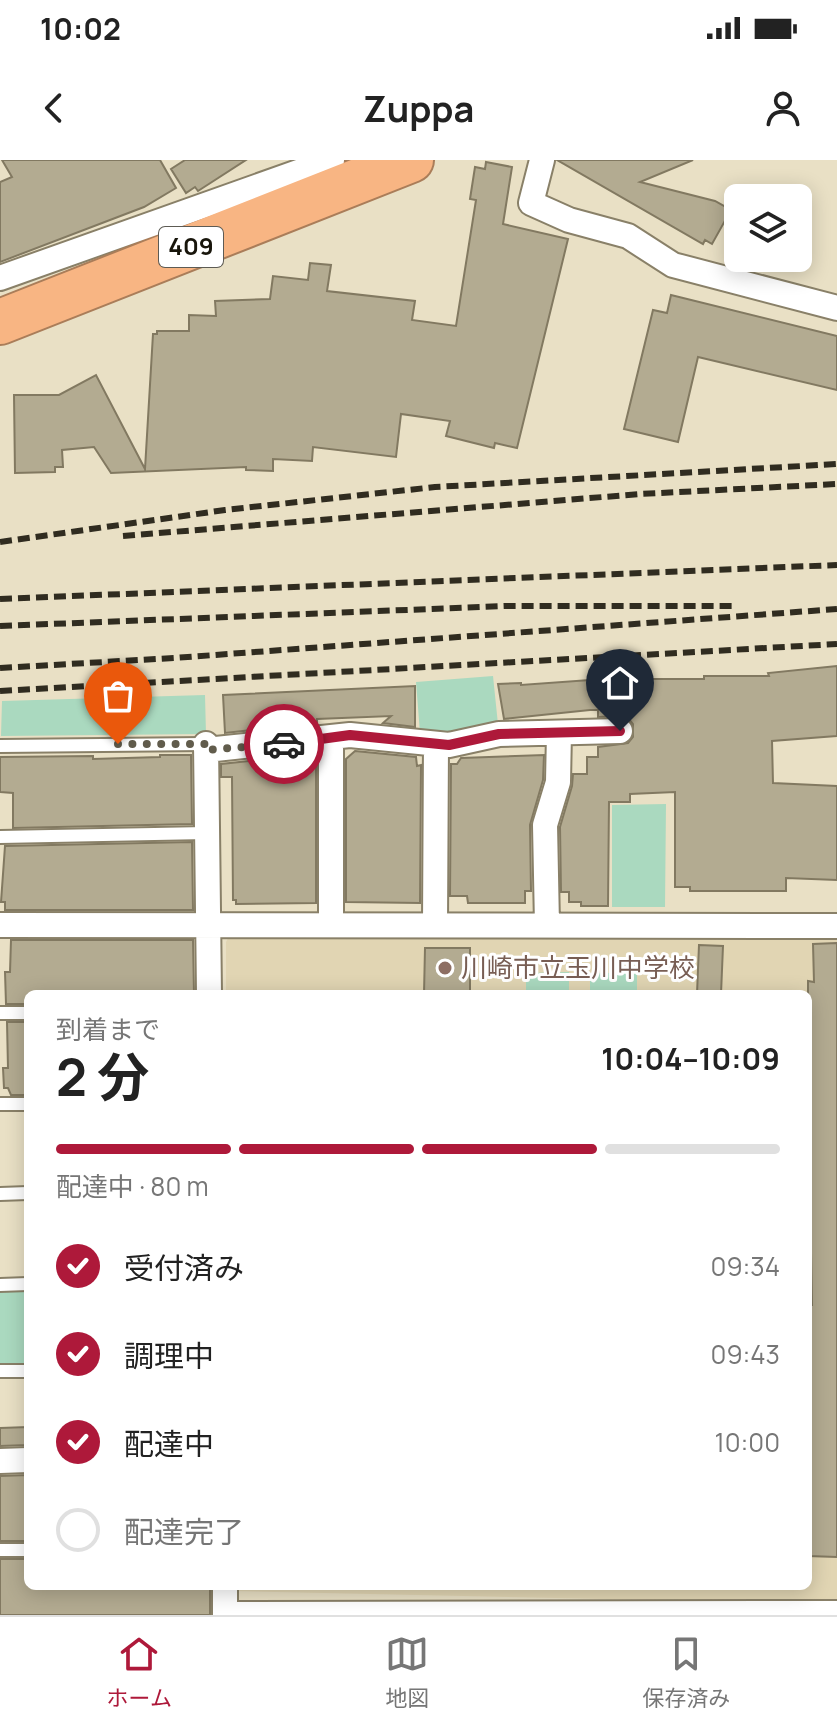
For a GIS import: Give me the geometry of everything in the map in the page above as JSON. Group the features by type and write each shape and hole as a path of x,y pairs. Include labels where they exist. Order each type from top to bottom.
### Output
{"highway":[{"name":"409","path":"0,322 390,164"}],"street":[{"path":"0,278 332,160"},
{"path":"542,160 531,203 569,220 628,236 673,265 837,308"},
{"path":"209,990 206,747 350,735 449,745 499,734 620,731"},
{"path":"547,925 545,825 558,782 559,733"},
{"path":"331,738 331,925"},
{"path":"435,925 436,744"},
{"path":"0,925 837,926"},
{"path":"0,1461 24,1460"},
{"path":"225,1590 225,1614 837,1613"}],"lane":[{"path":"0,746 206,747"},
{"path":"0,837 206,833"},
{"path":"0,1013 24,1013"},
{"path":"0,1104 24,1104"},
{"path":"0,1194 24,1193"},
{"path":"0,1285 24,1284"},
{"path":"0,1371 24,1371"},
{"path":"0,1550 24,1550"}],"shaded area":[{"path":"232,930 837,936 837,1599 653,1600 234,1591 812,1590 812,990 226,990 226,942"}],"green space":[{"path":"493,676 499,734 420,733 416,682"},
{"path":"205,695 206,734 1,736 2,701"},
{"path":"666,804 665,907 612,907 612,805"},
{"path":"569,972 569,990 526,990 526,973"},
{"path":"590,973 637,973 637,990 590,990"},
{"path":"24,1288 24,1367 0,1367 0,1289"}],"building":[{"path":"2,160 160,160 176,188 144,207 0,262 0,182 12,177"},
{"path":"185,160 246,160 198,191 195,187 186,193 171,169"},
{"path":"557,160 693,160 640,182 724,206 724,223 712,244 705,240 703,244"},
{"path":"486,162 512,167 503,224 568,239 517,448 495,443 494,448 446,436 450,421 401,414 396,457 313,447 312,461 273,459 273,471 246,470 246,467 111,473 94,447 62,450 63,467 55,467 55,472 15,473 14,395 59,395 96,375 145,469 153,334 157,331 189,331 189,315 216,316 215,301 270,299 273,276 308,280 310,263 331,265 327,291 415,301 412,320 456,326 476,200 470,199 475,167 485,169"},
{"path":"671,295 837,336 837,390 698,357 678,442 624,429 653,310 667,313"},
{"path":"837,666 837,736 772,741 773,783 837,786 837,880 786,878 786,891 690,891 690,887 675,887 675,792 630,794 630,802 609,802 608,906 581,906 581,902 569,902 569,892 561,892 560,827 573,774 587,774 587,757 598,757 598,747 628,743 633,737 633,724 628,718 620,716 598,717 598,710 504,719 498,684 769,676 768,673"},
{"path":"415,686 415,727 383,723 391,716 317,719 317,723 225,733 223,695"},
{"path":"355,751 416,757 417,766 421,765 420,903 346,902 346,759"},
{"path":"316,754 316,903 236,904 233,900 232,777 221,777 221,764"},
{"path":"191,755 192,824 13,828 13,793 0,792 0,757 93,756 93,759"},
{"path":"544,755 543,780 530,825 531,891 525,891 525,903 468,903 467,896 450,896 451,764 457,764 461,758"},
{"path":"192,842 193,910 5,910 5,902 1,902 5,846"},
{"path":"11,940 193,940 194,990 24,990 24,1004 6,1004 5,972 10,972"},
{"path":"837,943 837,1557 812,1556 812,990 808,990 808,981 814,982 813,944"},
{"path":"699,945 723,946 721,990 697,990"},
{"path":"425,948 470,948 470,990 424,990"},
{"path":"7,1022 24,1022 24,1095 11,1095 8,1088 4,1088 3,1068 8,1068"},
{"path":"24,1427 24,1445 0,1446 0,1428"},
{"path":"24,1475 24,1541 0,1541 0,1476"},
{"path":"0,1559 24,1559 24,1590 210,1590 210,1615 0,1615"}],"railway":[{"path":"0,542 225,510 435,487 837,464"},
{"path":"123,536 640,494 837,484"},
{"path":"0,599 837,565"},
{"path":"0,626 506,606 733,606"},
{"path":"0,668 837,609"},
{"path":"0,691 837,644"}],"way so far":[{"path":"118,744 206,744 206,750 284,744"}],"place":[{"name":"川崎市立玉川中学校","path":"445,968"}],"route":[{"path":"284,744 350,735 449,745 499,734 620,731"}]}
